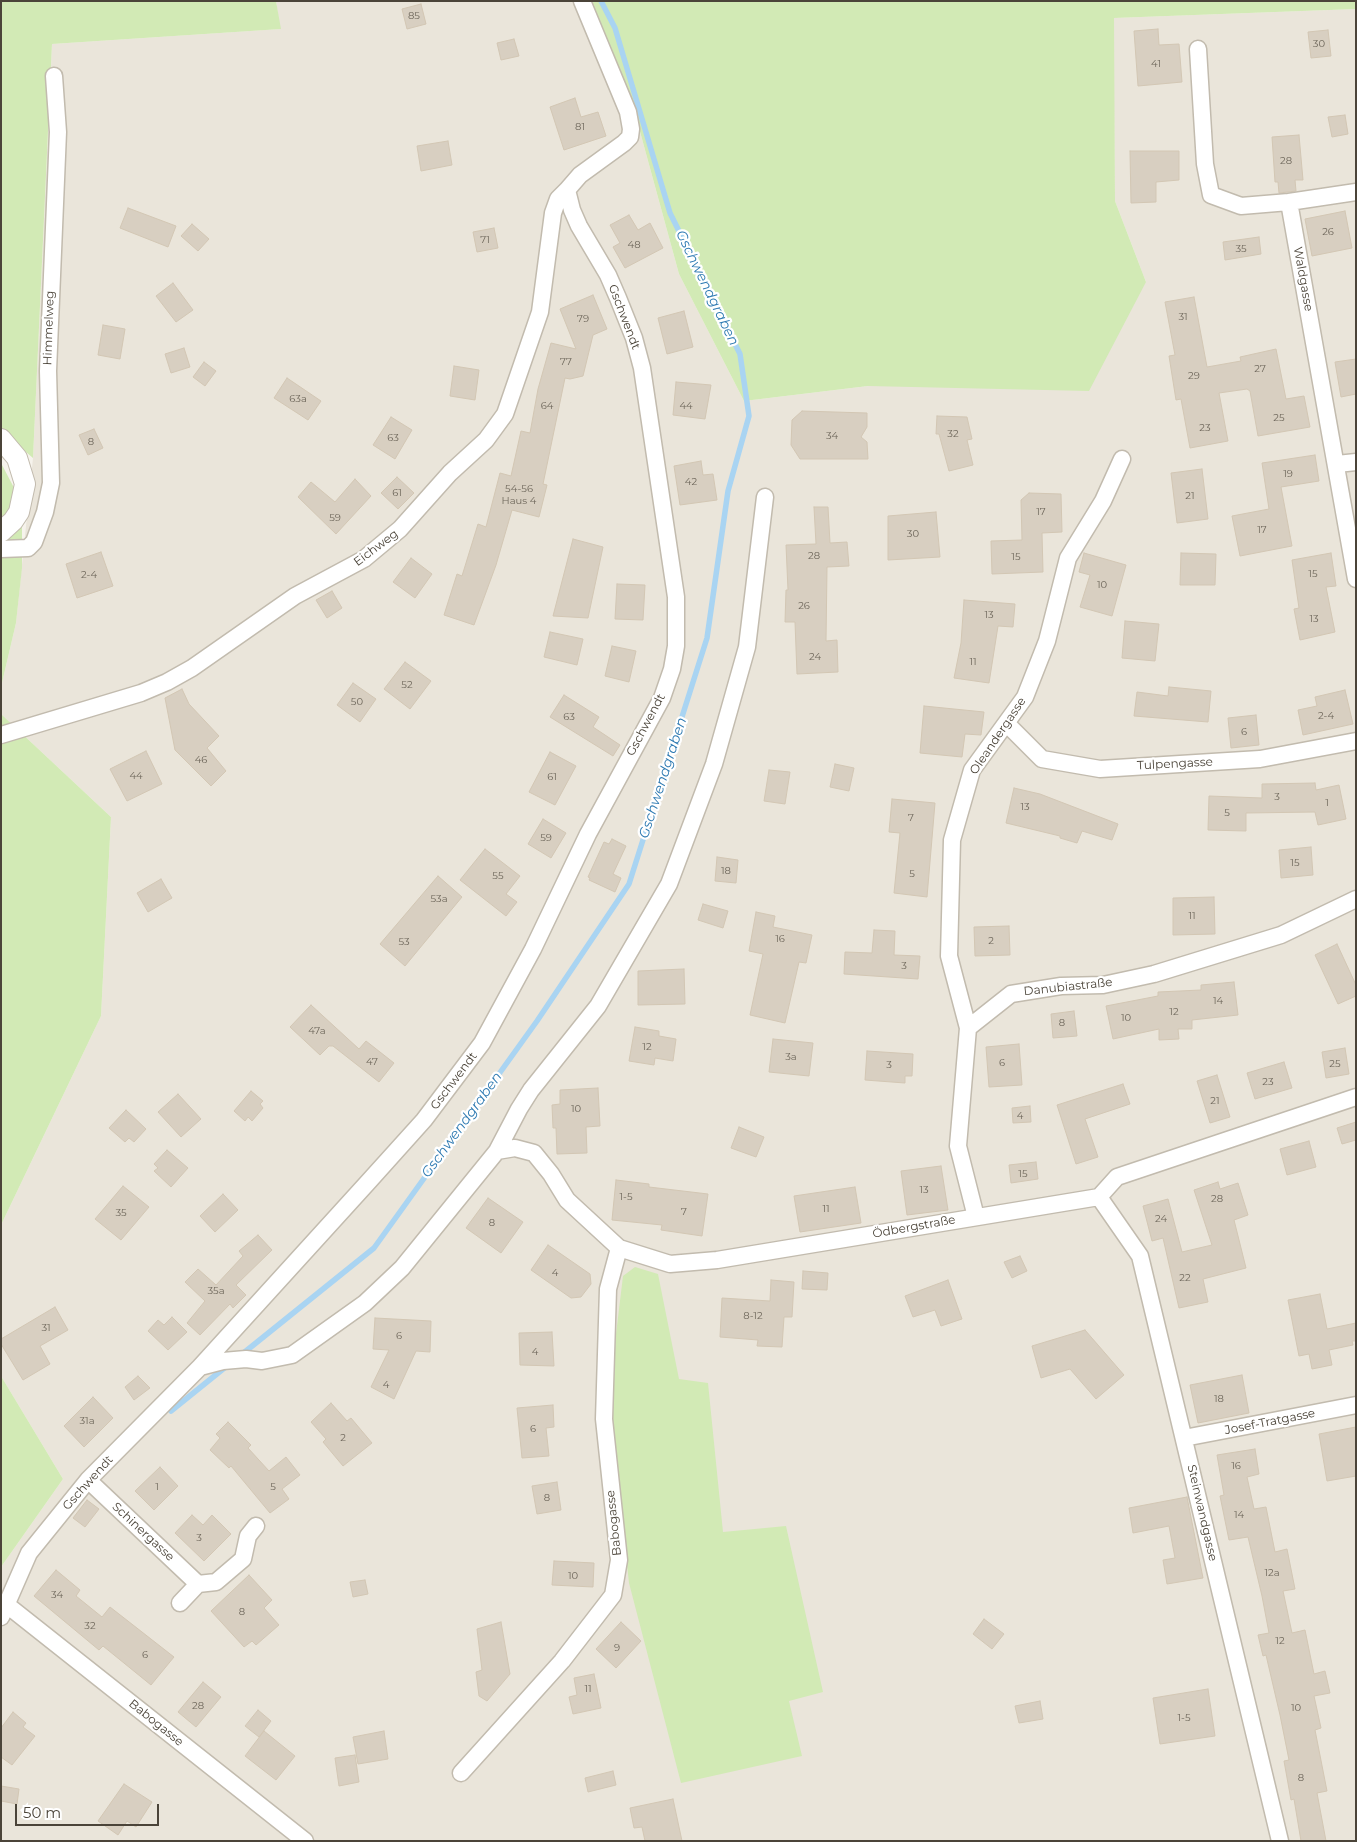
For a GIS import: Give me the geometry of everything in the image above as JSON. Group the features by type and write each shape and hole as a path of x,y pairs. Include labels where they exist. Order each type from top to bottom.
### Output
{"street":[{"path":"567,190 580,175 624,143 630,137 631,128 628,112 582,1"},
{"path":"1198,49 1205,164 1211,195 1241,206 1289,202 1356,192"},
{"name":"Himmelweg","path":"1,549 28,548 34,542 45,512 51,483 48,371 58,132 54,76"},
{"name":"Eichweg","path":"1,735 123,699 166,682 192,668 295,596 364,559 400,529 450,473 486,440 504,414 540,312 553,213 558,199 567,190"},
{"name":"Gschwendt","path":"4,1611 29,1553 88,1480 200,1367 424,1120 482,1043 533,949 588,834 662,698 672,669 677,622 675,589 642,368 634,338 618,298 572,210 567,190"},
{"name":"Waldgasse","path":"1289,202 1356,579"},
{"path":"1,439 17,458 25,484 19,512 13,521 1,532"},
{"name":"Oleandergasse","path":"968,1028 949,956 952,840 972,770 1025,697 1047,641 1068,558 1103,501 1122,460"},
{"path":"1337,464 1356,462"},
{"path":"200,1367 223,1361 246,1359 262,1361 292,1355 365,1302 402,1268 497,1151 518,1109 531,1090 598,1006 669,884 714,764 747,647 765,497"},
{"name":"Tulpengasse","path":"1007,724 1042,758 1100,769 1260,759 1356,741"},
{"name":"Danubiastraße","path":"968,1028 1011,994 1061,986 1103,985 1154,974 1281,935 1356,898"},
{"path":"968,1028 958,1146 976,1217"},
{"path":"1099,1197 1117,1177 1356,1097"},
{"name":"Ödbergstraße","path":"497,1151 515,1148 534,1153 551,1174 567,1200 619,1248 670,1264 717,1260 1099,1197"},
{"name":"Steinwandgasse","path":"1099,1197 1140,1256 1280,1841"},
{"name":"Babogasse","path":"461,1773 562,1661 613,1595 619,1560 604,1419 608,1289 619,1248"},
{"name":"Josef-Tratgasse","path":"1184,1438 1356,1405"},
{"name":"Schinergasse","path":"88,1480 198,1584"},
{"path":"180,1603 198,1584 216,1582 243,1559 248,1536 256,1526"},
{"name":"Babogasse","path":"4,1611 305,1841"}],"shaded area":[{"path":"276,1 588,1 639,128 679,274 744,401 868,386 1146,282 1115,201 1113,18 1356,9 1356,1841 1,1841 1,1567 63,1479 1,1376 1,1225 101,1016 111,817 1,714 1,687 16,623 33,458 52,44 280,29"}],"green space":[{"path":"1,1 276,1 281,29 52,44 33,458 1,431"},
{"path":"588,1 1356,1 1356,9 1114,18 1115,201 1146,282 1089,391 868,386 744,401 679,274 639,128"},
{"path":"1,463 22,503 22,568 16,623 1,687"},
{"path":"1,714 111,817 101,1016 1,1225"},
{"path":"635,1267 658,1274 679,1379 708,1383 723,1532 786,1526 823,1692 789,1701 802,1756 681,1783 629,1583 610,1410 623,1276"},
{"path":"1,1376 63,1479 1,1567"}],"building":[{"path":"421,4 426,24 407,29 402,9"},
{"path":"1158,29 1159,45 1179,44 1182,82 1138,86 1134,31"},
{"path":"1328,30 1331,56 1311,58 1308,32"},
{"path":"514,39 519,56 501,60 497,43"},
{"path":"575,98 581,117 598,112 606,136 564,150 550,107"},
{"path":"1345,115 1348,134 1332,137 1328,117"},
{"path":"1299,135 1303,180 1295,180 1296,191 1279,193 1278,182 1275,182 1272,137"},
{"path":"448,141 452,165 421,171 417,146"},
{"path":"1130,151 1179,151 1179,180 1156,182 1156,202 1131,203"},
{"path":"128,208 176,226 168,247 120,228"},
{"path":"1345,211 1352,248 1312,256 1305,219"},
{"path":"629,215 638,230 650,223 663,248 625,268 613,247 620,243 610,225"},
{"path":"192,224 209,239 198,251 181,236"},
{"path":"494,228 498,248 477,252 473,232"},
{"path":"1259,237 1261,254 1225,260 1223,242"},
{"path":"173,283 193,310 176,322 156,296"},
{"path":"593,295 607,329 593,335 583,376 570,379 565,378 543,484 547,485 539,517 512,510 496,565 474,625 444,615 457,574 462,576 478,524 486,527 500,473 511,476 521,431 530,433 538,389 551,343 576,349 560,309"},
{"path":"1194,297 1207,367 1241,361 1240,357 1276,349 1286,399 1304,396 1310,427 1258,436 1250,391 1247,389 1219,393 1228,441 1190,448 1181,399 1176,400 1169,356 1175,355 1165,302"},
{"path":"684,311 693,347 667,354 658,318"},
{"path":"103,325 125,329 120,359 98,355"},
{"path":"184,348 190,367 171,373 165,354"},
{"path":"1356,359 1356,394 1341,397 1335,362"},
{"path":"204,362 216,371 205,386 193,377"},
{"path":"454,366 479,370 475,400 450,396"},
{"path":"287,378 321,401 308,420 274,398"},
{"path":"676,382 711,385 705,419 673,415"},
{"path":"802,411 867,413 867,427 861,437 867,442 868,459 800,459 791,445 792,420"},
{"path":"937,416 967,417 972,439 967,440 973,465 949,471 939,434 936,434"},
{"path":"391,417 412,430 395,459 373,445"},
{"path":"94,429 103,448 88,455 79,435"},
{"path":"1315,455 1319,481 1281,487 1292,546 1240,556 1232,516 1269,509 1262,463"},
{"path":"701,461 703,475 713,474 717,500 680,505 674,466"},
{"path":"1202,469 1208,519 1177,523 1171,473"},
{"path":"397,477 414,493 398,509 381,493"},
{"path":"355,479 371,496 336,534 298,497 311,482 335,502"},
{"path":"1029,493 1061,494 1062,532 1042,533 1043,572 992,574 991,541 1022,540 1021,500"},
{"path":"814,507 828,507 830,543 847,542 849,566 827,567 826,641 837,640 838,672 797,674 795,622 785,622 786,590 788,590 786,545 816,544"},
{"path":"936,512 940,557 888,560 888,516"},
{"path":"573,539 603,547 588,618 553,616"},
{"path":"101,552 113,586 77,598 66,564"},
{"path":"1084,553 1126,565 1112,616 1080,607 1090,575 1079,572"},
{"path":"1181,553 1216,554 1215,585 1180,585"},
{"path":"1331,553 1336,586 1326,587 1335,632 1300,640 1294,609 1299,608 1292,560"},
{"path":"411,558 432,574 415,598 393,582"},
{"path":"617,584 645,585 643,620 615,619"},
{"path":"332,591 342,608 327,618 316,600"},
{"path":"964,600 1015,604 1013,627 998,626 989,683 954,678 961,643"},
{"path":"1125,621 1159,624 1155,661 1122,658"},
{"path":"550,632 583,639 577,665 544,657"},
{"path":"612,646 636,651 629,682 605,676"},
{"path":"405,662 431,681 410,709 384,689"},
{"path":"353,683 376,699 360,722 337,705"},
{"path":"1169,687 1211,691 1208,722 1134,716 1137,692 1168,696"},
{"path":"182,689 189,704 219,736 207,748 226,771 211,786 175,750 165,698"},
{"path":"1345,690 1353,724 1303,735 1298,710 1317,706 1315,697"},
{"path":"564,695 599,717 593,727 620,745 613,756 550,717"},
{"path":"924,706 984,712 981,735 965,734 962,757 920,753"},
{"path":"1256,715 1259,745 1231,748 1228,718"},
{"path":"146,751 162,784 127,801 110,769"},
{"path":"550,752 576,766 555,805 529,792"},
{"path":"835,764 854,768 849,791 830,787"},
{"path":"769,770 790,772 785,804 764,801"},
{"path":"1315,783 1316,790 1339,785 1346,819 1318,825 1315,812 1246,813 1246,831 1208,830 1209,796 1262,798 1262,784"},
{"path":"1014,788 1040,794 1118,824 1112,840 1082,831 1077,843 1060,838 1060,836 1006,823"},
{"path":"892,799 935,803 927,897 894,893 900,833 889,832"},
{"path":"543,819 566,833 551,858 528,844"},
{"path":"612,839 626,846 613,874 621,878 615,892 589,880 590,878 588,877 604,842 609,844"},
{"path":"1311,847 1313,875 1281,878 1279,850"},
{"path":"485,849 520,876 506,894 517,902 506,916 460,880"},
{"path":"717,857 738,860 736,883 715,881"},
{"path":"438,876 462,897 405,966 380,944"},
{"path":"161,879 172,898 148,912 137,893"},
{"path":"1214,897 1215,934 1173,935 1173,898"},
{"path":"703,904 728,911 723,928 698,920"},
{"path":"756,912 775,916 773,927 812,935 806,963 799,962 785,1023 750,1015 763,954 749,951"},
{"path":"1009,926 1010,955 975,956 974,927"},
{"path":"874,930 895,931 894,955 920,956 918,979 844,974 845,952 872,953"},
{"path":"1337,944 1356,985 1356,996 1338,1004 1315,955"},
{"path":"684,969 685,1004 638,1005 638,971"},
{"path":"1234,982 1238,1015 1192,1020 1192,1029 1178,1029 1179,1039 1159,1040 1159,1029 1113,1039 1106,1006 1158,996 1158,992 1201,990 1201,985"},
{"path":"311,1005 359,1049 366,1041 394,1063 379,1082 333,1046 329,1046 320,1055 290,1027"},
{"path":"1074,1011 1077,1036 1053,1038 1051,1014"},
{"path":"635,1027 659,1031 659,1036 676,1039 673,1061 655,1058 654,1065 629,1061"},
{"path":"773,1039 813,1043 809,1076 769,1072"},
{"path":"1019,1044 1022,1085 989,1087 986,1047"},
{"path":"1345,1048 1349,1074 1326,1078 1322,1052"},
{"path":"867,1051 913,1054 912,1076 905,1076 905,1083 865,1080"},
{"path":"1284,1062 1292,1088 1255,1099 1247,1073"},
{"path":"1217,1075 1230,1117 1210,1123 1197,1081"},
{"path":"1123,1084 1130,1104 1085,1119 1098,1157 1076,1164 1057,1105"},
{"path":"598,1088 600,1126 586,1127 587,1153 557,1154 556,1128 553,1128 552,1105 560,1104 560,1090"},
{"path":"251,1091 263,1101 260,1104 263,1108 252,1121 248,1117 245,1121 234,1111"},
{"path":"178,1094 201,1119 181,1137 158,1112"},
{"path":"1030,1106 1031,1122 1013,1123 1012,1108"},
{"path":"126,1110 146,1129 134,1142 129,1138 125,1142 109,1128"},
{"path":"1356,1122 1356,1140 1342,1144 1337,1128"},
{"path":"739,1127 764,1137 756,1157 731,1148"},
{"path":"1309,1141 1316,1167 1287,1175 1280,1149"},
{"path":"167,1150 188,1168 171,1187 154,1171 158,1168 154,1164"},
{"path":"1036,1162 1038,1179 1011,1183 1009,1165"},
{"path":"941,1166 948,1210 907,1215 901,1171"},
{"path":"616,1180 649,1184 649,1187 708,1194 702,1236 661,1230 662,1225 612,1220"},
{"path":"1218,1182 1220,1189 1238,1183 1248,1215 1234,1220 1246,1268 1203,1279 1208,1302 1179,1308 1163,1238 1152,1241 1143,1206 1168,1199 1182,1252 1212,1245 1194,1190"},
{"path":"123,1186 149,1207 121,1240 95,1219"},
{"path":"855,1187 861,1223 800,1232 794,1196"},
{"path":"223,1194 238,1210 215,1232 200,1216"},
{"path":"488,1198 523,1222 501,1253 466,1228"},
{"path":"258,1235 272,1250 236,1285 246,1295 233,1308 230,1304 200,1335 187,1323 205,1301 185,1282 198,1269 216,1285 243,1256 239,1251"},
{"path":"548,1245 590,1274 591,1284 581,1297 571,1298 531,1270"},
{"path":"1020,1256 1027,1271 1012,1278 1004,1262"},
{"path":"803,1271 828,1273 827,1290 802,1289"},
{"path":"771,1280 794,1282 792,1317 784,1317 782,1347 757,1346 758,1340 720,1337 722,1298 770,1301"},
{"path":"948,1280 962,1319 941,1326 935,1310 913,1317 905,1296"},
{"path":"1320,1294 1327,1329 1356,1323 1356,1341 1352,1341 1353,1345 1329,1350 1332,1365 1312,1369 1309,1354 1299,1356 1288,1300"},
{"path":"55,1307 68,1330 40,1346 50,1364 23,1380 1,1344 1,1339"},
{"path":"172,1317 187,1332 168,1350 148,1331 158,1320 164,1325"},
{"path":"375,1318 431,1321 430,1352 416,1351 394,1399 371,1387 389,1350 373,1349"},
{"path":"1085,1330 1124,1375 1096,1399 1070,1369 1041,1378 1032,1346"},
{"path":"552,1332 554,1366 520,1365 519,1333"},
{"path":"1242,1375 1249,1413 1198,1423 1190,1385"},
{"path":"138,1376 150,1388 134,1400 125,1387"},
{"path":"93,1397 113,1418 84,1447 64,1426"},
{"path":"331,1403 347,1421 351,1418 372,1443 343,1466 323,1442 326,1439 311,1422"},
{"path":"553,1405 554,1427 546,1428 549,1456 522,1458 517,1408"},
{"path":"228,1422 251,1445 248,1448 269,1471 286,1457 300,1475 282,1489 289,1499 270,1513 231,1466 229,1468 210,1450 220,1438 216,1434"},
{"path":"1356,1427 1356,1476 1327,1481 1319,1434"},
{"path":"1255,1449 1259,1474 1247,1477 1254,1509 1266,1507 1275,1552 1287,1549 1295,1589 1283,1591 1292,1633 1305,1630 1314,1674 1325,1671 1330,1693 1314,1696 1321,1728 1315,1730 1327,1791 1317,1793 1326,1841 1301,1841 1294,1799 1291,1800 1284,1761 1289,1760 1280,1715 1266,1655 1263,1656 1258,1635 1269,1633 1262,1596 1248,1537 1229,1540 1220,1496 1224,1495 1217,1455"},
{"path":"160,1467 178,1486 154,1510 135,1491"},
{"path":"557,1482 561,1510 537,1514 532,1486"},
{"path":"1187,1497 1203,1578 1167,1584 1163,1560 1175,1558 1169,1526 1133,1533 1129,1508"},
{"path":"87,1500 99,1509 85,1527 73,1518"},
{"path":"192,1515 203,1525 212,1515 231,1534 204,1561 175,1533"},
{"path":"554,1561 594,1563 593,1587 552,1585"},
{"path":"56,1570 80,1590 76,1596 102,1617 110,1607 174,1657 151,1685 103,1646 99,1650 34,1596"},
{"path":"249,1575 272,1600 264,1608 279,1625 256,1645 252,1641 244,1647 211,1611"},
{"path":"365,1580 368,1594 353,1597 350,1582"},
{"path":"984,1619 1004,1634 992,1649 973,1634"},
{"path":"501,1622 510,1674 487,1701 479,1696 476,1672 482,1670 477,1629"},
{"path":"621,1622 641,1641 616,1668 596,1649"},
{"path":"594,1674 601,1708 573,1714 569,1697 577,1695 574,1678"},
{"path":"203,1682 221,1697 196,1727 178,1712"},
{"path":"1208,1689 1215,1736 1160,1744 1153,1698"},
{"path":"1040,1701 1043,1719 1019,1723 1015,1706"},
{"path":"258,1710 271,1721 259,1737 245,1726"},
{"path":"13,1712 26,1723 23,1727 35,1736 12,1765 1,1757 1,1728"},
{"path":"264,1731 295,1756 276,1780 245,1756"},
{"path":"384,1731 388,1759 358,1764 353,1737"},
{"path":"355,1755 359,1782 339,1786 335,1758"},
{"path":"613,1771 616,1785 588,1792 585,1778"},
{"path":"124,1784 152,1802 136,1827 127,1821 118,1835 98,1821"},
{"path":"1,1786 19,1789 17,1804 1,1801"},
{"path":"673,1799 682,1841 645,1841 642,1827 634,1828 630,1808"}],"waterway":[{"name":"Gschwendgraben","path":"241,1355 374,1248 537,1021 629,884 707,638 728,491 749,416 740,354 670,213 615,28 601,1"},
{"name":"Gschwendgraben","path":"171,1411 228,1365"}]}
